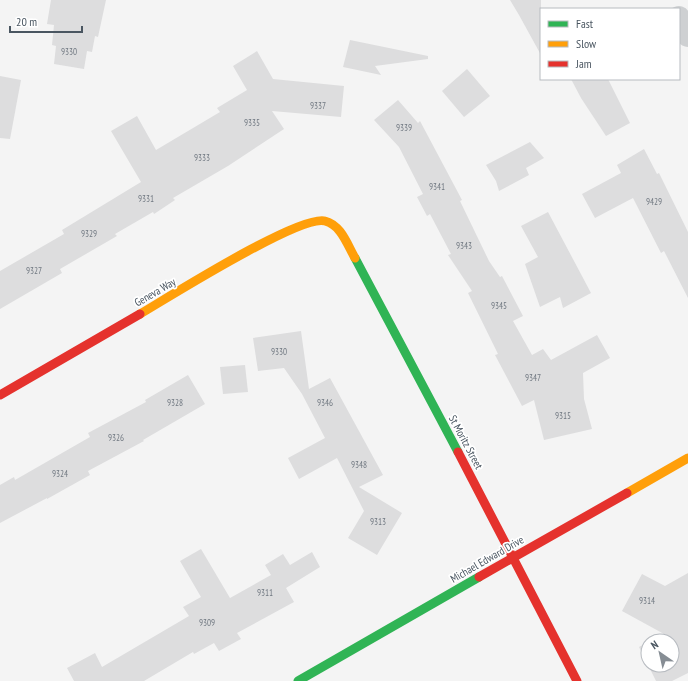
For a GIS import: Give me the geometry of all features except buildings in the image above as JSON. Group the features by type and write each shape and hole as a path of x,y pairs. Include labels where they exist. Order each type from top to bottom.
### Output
{"street":[{"path":"680,19 688,36"},
{"name":"Geneva Way","path":"0,395 246,253 299,225 316,220 327,221"},
{"name":"St Moritz Street","path":"327,221 335,225 342,232 514,558 577,681"},
{"name":"Michael Edward Drive","path":"298,681 688,458"}],"traffic: fast":[{"path":"355,258 458,452"},
{"path":"298,681 479,577"}],"traffic: slow":[{"path":"140,314 234,258 290,230 311,222 325,221 335,226 343,236 355,258"},
{"path":"627,493 688,458"}],"traffic: jam":[{"path":"0,395 140,314"},
{"path":"458,452 577,681"},
{"path":"479,577 627,493"}]}
